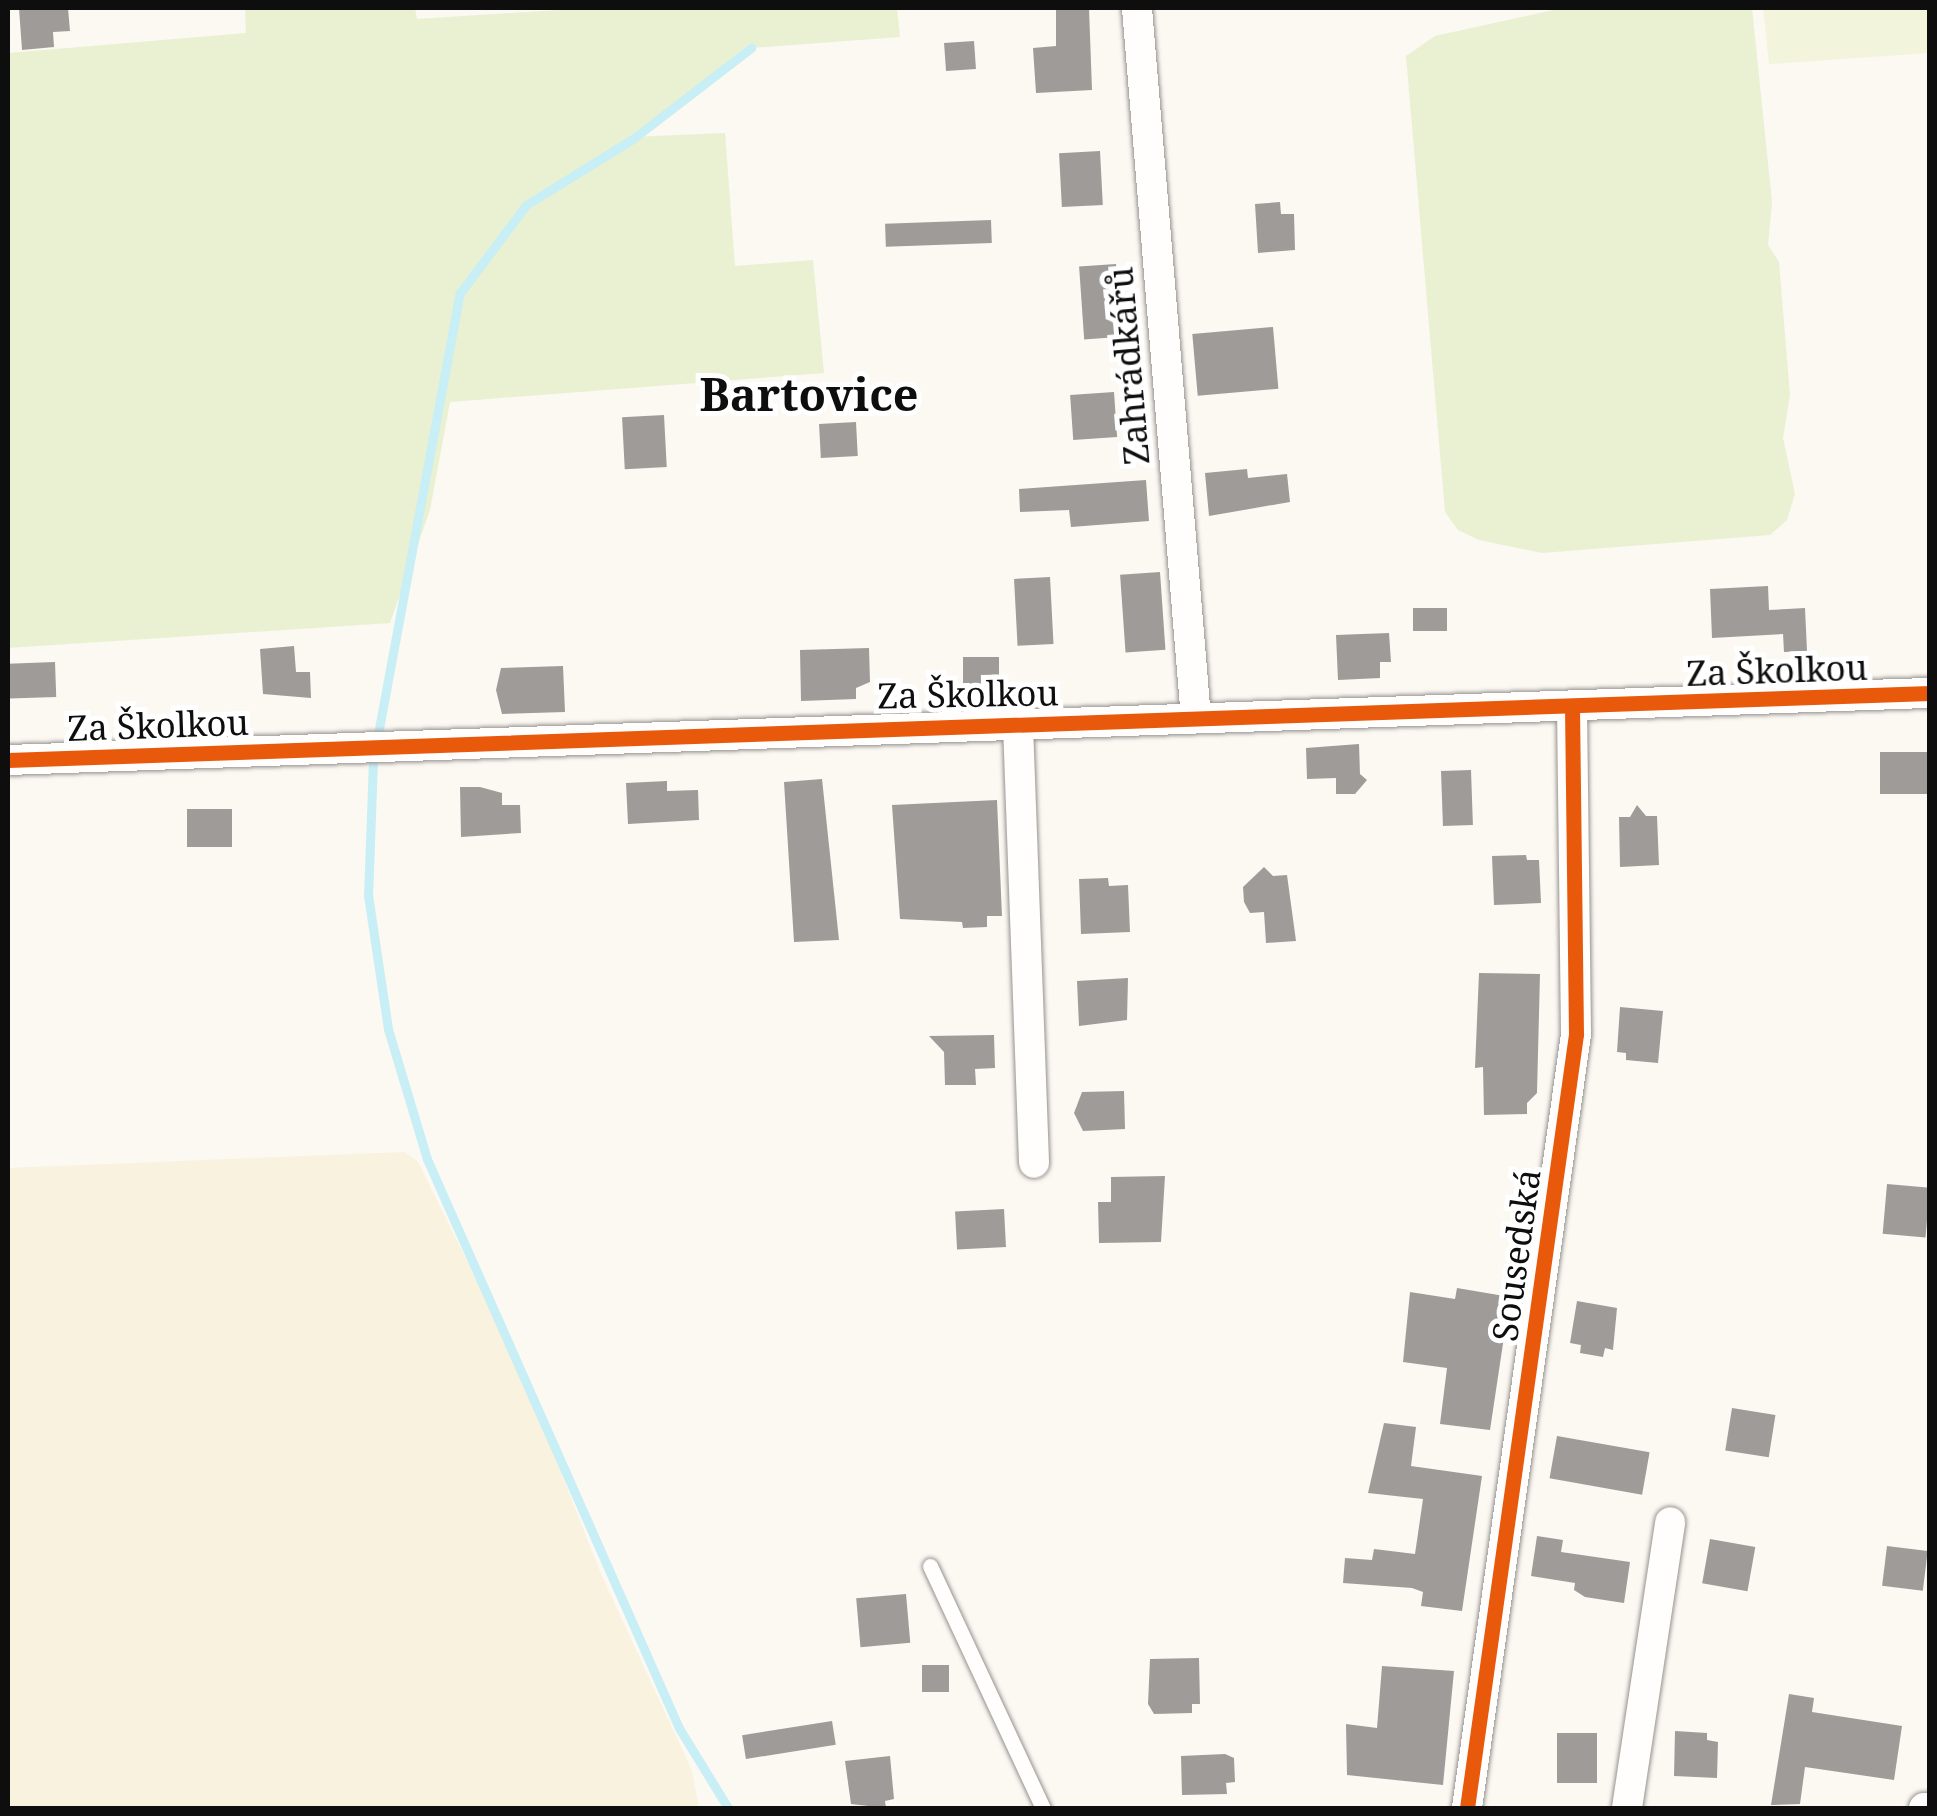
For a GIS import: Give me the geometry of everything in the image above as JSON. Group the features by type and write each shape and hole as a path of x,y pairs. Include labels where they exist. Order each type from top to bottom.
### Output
{"street":[{"name":"Zahrádkářů","path":"1137,8 1196,718"},
{"name":"Za Školkou","path":"8,760 1930,693"},
{"name":"Sousedská","path":"1467,1808 1576,1034 1572,706"},
{"name":"Za Školkou","path":"1018,724 1034,1163"},
{"path":"1628,1808 1670,1522"}],"lane":[{"path":"930,1566 1043,1808"}],"shaded area":[{"path":"405,1152 418,1162 518,1364 601,1574 692,1771 699,1808 8,1808 8,1168"}],"green space":[{"path":"245,8 415,8 417,19 591,8 897,8 900,37 751,48 632,137 725,133 735,266 813,260 824,373 450,402 430,510 390,623 8,648 8,53 246,33"},
{"path":"1562,8 1752,8 1772,202 1768,245 1779,262 1790,395 1783,438 1795,494 1787,520 1770,535 1542,553 1479,540 1458,530 1445,512 1406,56 1435,36"},
{"path":"1763,8 1929,8 1929,53 1769,64"}],"building":[{"path":"19,8 68,8 70,31 53,32 54,47 22,50"},
{"path":"1056,8 1089,8 1092,90 1036,93 1033,48 1056,46"},
{"path":"974,41 976,69 946,71 944,43"},
{"path":"1100,151 1103,205 1062,207 1059,153"},
{"path":"1280,202 1281,214 1294,214 1295,250 1258,253 1255,204"},
{"path":"991,220 992,243 886,247 885,224"},
{"path":"1116,264 1121,337 1084,339 1079,267"},
{"path":"1273,327 1278,389 1198,396 1192,334"},
{"path":"1114,392 1117,437 1073,440 1070,395"},
{"path":"664,415 667,467 625,469 622,417"},
{"path":"856,422 858,456 821,458 819,424"},
{"path":"1247,469 1248,478 1287,474 1290,502 1209,516 1205,473"},
{"path":"1146,480 1149,521 1071,527 1069,510 1020,512 1019,489"},
{"path":"1160,572 1165,650 1126,653 1120,575"},
{"path":"1050,577 1054,644 1018,646 1014,579"},
{"path":"1768,586 1769,610 1805,608 1807,651 1784,652 1783,634 1712,638 1710,589"},
{"path":"1413,608 1447,608 1447,631 1413,631"},
{"path":"1389,633 1391,662 1380,662 1380,678 1338,680 1336,635"},
{"path":"294,646 296,672 310,672 311,698 263,694 260,649"},
{"path":"869,648 870,682 856,688 856,699 801,701 800,650"},
{"path":"963,657 999,657 999,696 963,696"},
{"path":"55,662 56,697 9,699 8,664"},
{"path":"563,666 565,712 502,714 496,690 501,668"},
{"path":"1359,744 1360,774 1367,780 1355,794 1336,794 1336,778 1307,779 1306,748"},
{"path":"1880,752 1930,752 1930,794 1880,794"},
{"path":"1471,770 1473,825 1443,826 1441,771"},
{"path":"822,779 839,940 794,942 784,782"},
{"path":"667,781 667,791 698,790 699,820 628,824 626,783"},
{"path":"460,787 502,793 502,805 520,805 521,833 461,837"},
{"path":"997,800 1002,916 987,916 987,927 963,928 962,922 900,919 892,805"},
{"path":"1637,805 1646,816 1657,816 1659,865 1620,867 1619,817 1630,817"},
{"path":"187,809 232,809 232,847 187,847"},
{"path":"1526,855 1527,860 1539,860 1541,903 1494,905 1492,856"},
{"path":"1264,867 1273,876 1287,875 1296,941 1266,943 1264,912 1250,913 1244,902 1243,887"},
{"path":"1108,878 1109,886 1128,885 1130,932 1081,934 1079,879"},
{"path":"1479,973 1540,974 1537,1093 1527,1103 1527,1114 1484,1115 1483,1067 1475,1068"},
{"path":"1128,978 1127,1020 1079,1026 1077,981"},
{"path":"1620,1007 1663,1011 1658,1063 1626,1060 1626,1053 1617,1052"},
{"path":"994,1035 995,1068 975,1069 976,1085 945,1085 944,1052 929,1036"},
{"path":"1124,1091 1125,1129 1083,1131 1074,1113 1082,1092"},
{"path":"1165,1176 1161,1242 1099,1243 1098,1202 1111,1202 1111,1177"},
{"path":"1887,1184 1930,1188 1925,1238 1883,1234"},
{"path":"1004,1209 1006,1247 957,1250 955,1212"},
{"path":"1457,1288 1510,1297 1490,1430 1440,1424 1447,1368 1403,1362 1410,1292 1455,1299"},
{"path":"1577,1301 1617,1308 1613,1350 1605,1348 1603,1357 1580,1353 1581,1345 1570,1343"},
{"path":"1732,1408 1775,1415 1769,1457 1725,1450"},
{"path":"1384,1423 1416,1427 1411,1466 1482,1476 1462,1611 1421,1606 1423,1592 1412,1588 1343,1583 1345,1558 1372,1560 1374,1549 1415,1554 1423,1499 1368,1493"},
{"path":"1557,1436 1650,1452 1642,1495 1550,1478"},
{"path":"1537,1536 1563,1540 1561,1552 1630,1562 1624,1603 1585,1597 1574,1590 1575,1583 1531,1576"},
{"path":"1710,1539 1755,1547 1747,1591 1702,1583"},
{"path":"1887,1546 1928,1551 1923,1591 1882,1586"},
{"path":"906,1594 910,1643 860,1647 856,1598"},
{"path":"1199,1658 1200,1704 1192,1704 1192,1713 1154,1714 1148,1704 1150,1659"},
{"path":"922,1665 949,1665 949,1692 922,1692"},
{"path":"1382,1666 1454,1671 1443,1785 1347,1775 1346,1724 1377,1728"},
{"path":"1789,1694 1814,1698 1812,1712 1902,1726 1894,1780 1805,1767 1800,1804 1771,1805"},
{"path":"832,1721 836,1745 746,1759 742,1735"},
{"path":"1675,1731 1707,1733 1707,1740 1718,1742 1717,1778 1674,1776"},
{"path":"1557,1733 1597,1733 1597,1783 1557,1783"},
{"path":"1225,1754 1234,1758 1235,1782 1226,1783 1227,1794 1182,1795 1181,1756"},
{"path":"890,1756 894,1799 885,1801 886,1808 851,1804 845,1761"}],"waterway":[{"path":"378,734 460,293 526,205 634,138 751,48"},
{"path":"373,761 368,895 388,1029 427,1159 679,1728 728,1808"}],"cycle path":[{"path":"8,760 1930,693"},
{"path":"1467,1808 1576,1034 1572,706"}],"district":[{"name":"Bartovice","path":"809,394"}]}
